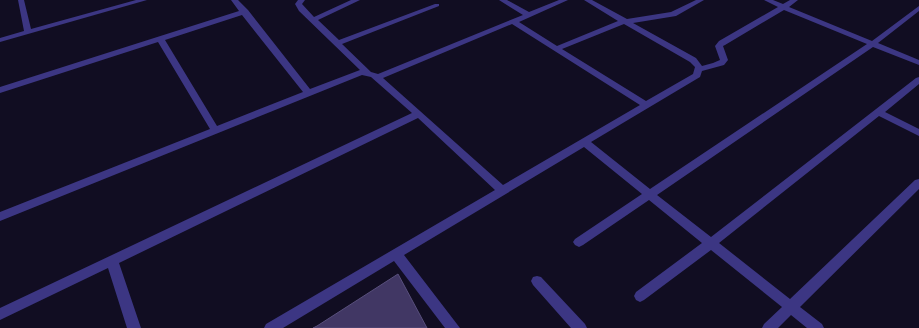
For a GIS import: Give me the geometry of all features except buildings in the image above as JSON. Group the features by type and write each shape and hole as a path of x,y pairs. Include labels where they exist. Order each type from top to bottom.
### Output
{"street":[{"path":"21,0 28,32"},
{"path":"0,40 144,0"},
{"path":"234,0 308,93"},
{"path":"302,0 298,4 368,73 377,78 419,114 503,191"},
{"path":"313,20 357,0"},
{"path":"502,0 528,15"},
{"path":"377,78 565,0"},
{"path":"271,328 697,75 699,67 693,60 587,0"},
{"path":"556,49 603,29 626,22 673,14 701,0"},
{"path":"767,0 919,63"},
{"path":"698,69 721,63 724,60 719,46 722,43 795,0"},
{"path":"338,43 437,5"},
{"path":"579,242 872,44 919,8"},
{"path":"0,90 245,12"},
{"path":"512,21 646,105"},
{"path":"160,39 215,130"},
{"path":"0,217 361,72 368,73"},
{"path":"640,296 710,244 919,80"},
{"path":"878,112 919,133"},
{"path":"0,314 419,114"},
{"path":"584,142 816,328"},
{"path":"769,328 919,183"},
{"path":"396,254 453,328"},
{"path":"112,261 134,328"},
{"path":"537,281 580,328"}]}
